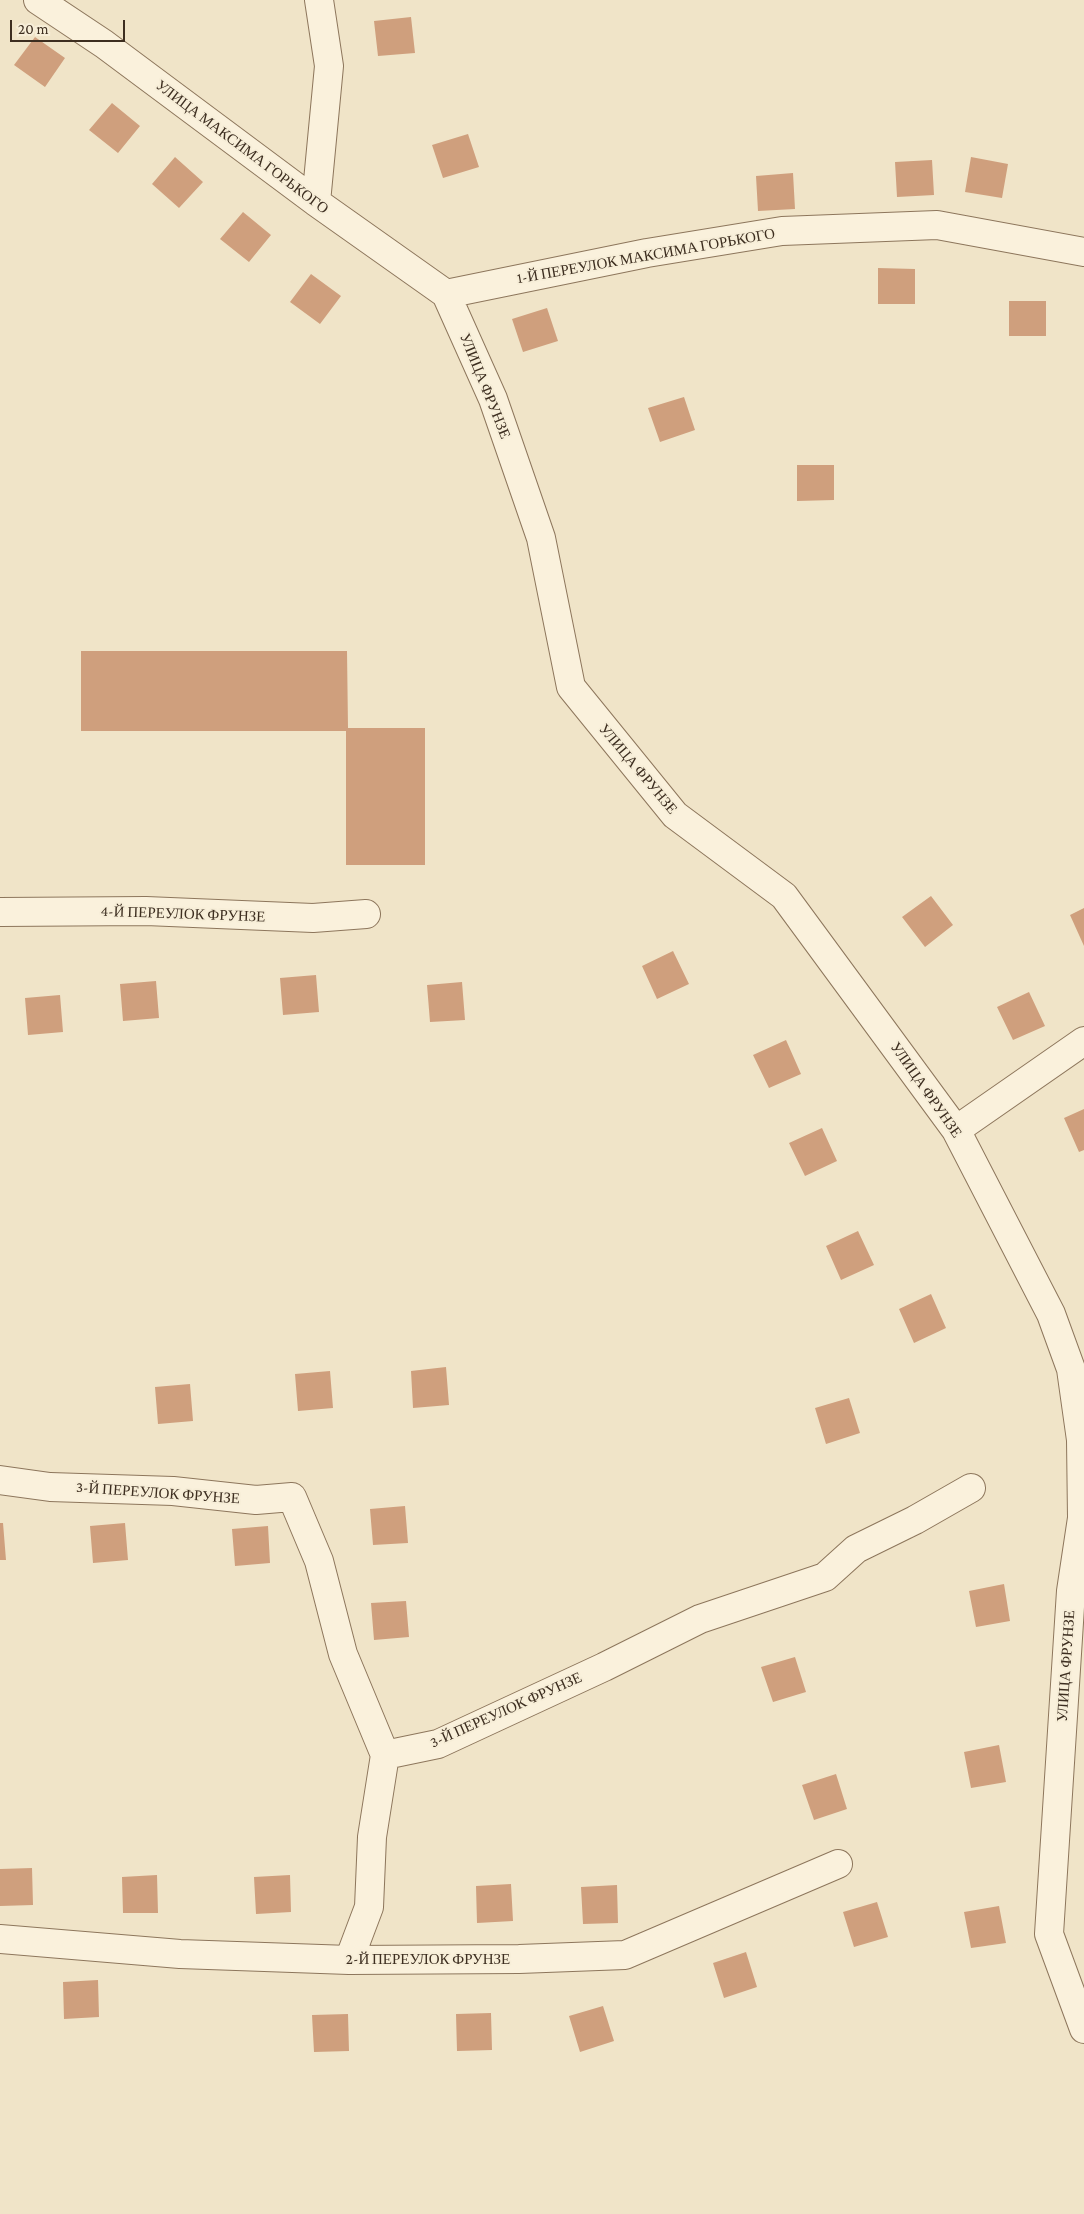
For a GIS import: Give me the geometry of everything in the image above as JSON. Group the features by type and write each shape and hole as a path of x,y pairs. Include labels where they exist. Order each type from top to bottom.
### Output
{"street":[{"name":"УЛИЦА МАКСИМА ГОРЬКОГО","path":"38,0 104,44 316,202 446,294"},
{"path":"316,202 329,66 319,0"},
{"name":"1-Й ПЕРЕУЛОК МАКСИМА ГОРЬКОГО","path":"446,294 647,253 782,231 937,225 1084,252"},
{"name":"УЛИЦА ФРУНЗЕ","path":"446,294 493,399 542,538 571,687 675,815 784,896 956,1130 1052,1314 1071,1369 1081,1440 1082,1518 1071,1591 1049,1934 1084,2029"},
{"name":"4-Й ПЕРЕУЛОК ФРУНЗЕ","path":"0,912 146,912 313,918 366,914"},
{"path":"956,1130 1084,1041"},
{"name":"3-Й ПЕРЕУЛОК ФРУНЗЕ","path":"0,1480 50,1487 173,1491 256,1500 292,1497 319,1561 343,1654 385,1755 438,1744 531,1699 604,1667 700,1619 825,1577 856,1549 915,1520 971,1488"},
{"path":"349,1960 369,1907 372,1837 385,1755"},
{"name":"2-Й ПЕРЕУЛОК ФРУНЗЕ","path":"0,1939 180,1954 349,1960 519,1959 625,1955 838,1864"}],"building":[{"path":"411,17 415,53 378,56 374,21"},
{"path":"35,37 65,58 45,87 14,65"},
{"path":"112,103 140,126 118,153 89,130"},
{"path":"468,134 479,167 443,178 432,145"},
{"path":"175,157 203,182 179,208 152,184"},
{"path":"971,157 1008,164 1002,198 965,192"},
{"path":"932,160 934,195 897,197 895,162"},
{"path":"793,173 795,209 758,211 756,176"},
{"path":"243,212 271,235 249,262 220,239"},
{"path":"878,268 915,269 915,304 878,304"},
{"path":"311,274 341,296 320,324 290,302"},
{"path":"1009,301 1046,301 1046,336 1009,336"},
{"path":"547,308 558,341 523,352 512,319"},
{"path":"684,397 695,430 660,442 648,408"},
{"path":"797,465 834,465 834,500 797,501"},
{"path":"81,651 347,651 348,728 425,728 425,865 346,865 346,731 81,731"},
{"path":"931,896 953,925 925,947 902,917"},
{"path":"1084,908 1084,946 1070,915"},
{"path":"673,951 689,984 657,999 642,966"},
{"path":"316,975 319,1012 283,1015 280,978"},
{"path":"156,981 159,1018 123,1021 120,984"},
{"path":"462,982 465,1020 430,1022 427,985"},
{"path":"1029,992 1045,1026 1013,1040 997,1007"},
{"path":"60,995 63,1032 28,1035 25,998"},
{"path":"786,1040 801,1074 769,1088 753,1055"},
{"path":"1084,1109 1084,1150 1079,1152 1064,1118"},
{"path":"822,1128 837,1161 805,1176 789,1143"},
{"path":"858,1231 874,1265 841,1280 826,1246"},
{"path":"931,1294 946,1328 914,1343 899,1309"},
{"path":"446,1367 449,1405 413,1408 411,1371"},
{"path":"330,1371 333,1408 298,1411 295,1374"},
{"path":"190,1384 193,1421 158,1424 155,1387"},
{"path":"849,1398 860,1433 826,1444 815,1408"},
{"path":"405,1506 408,1543 373,1545 370,1509"},
{"path":"0,1523 3,1523 6,1560 0,1560"},
{"path":"125,1523 128,1560 93,1563 90,1526"},
{"path":"268,1526 270,1563 235,1566 232,1529"},
{"path":"1004,1584 1010,1621 976,1627 969,1591"},
{"path":"406,1601 409,1637 374,1640 371,1603"},
{"path":"795,1657 806,1692 773,1702 761,1667"},
{"path":"999,1745 1006,1782 971,1788 964,1752"},
{"path":"836,1774 847,1809 814,1820 802,1785"},
{"path":"32,1868 33,1905 0,1906 0,1869"},
{"path":"157,1875 158,1913 123,1913 122,1877"},
{"path":"290,1875 291,1912 256,1914 254,1877"},
{"path":"511,1884 513,1921 477,1923 476,1886"},
{"path":"617,1885 618,1923 583,1924 581,1887"},
{"path":"877,1902 888,1937 854,1947 843,1912"},
{"path":"999,1906 1006,1943 971,1948 964,1912"},
{"path":"746,1952 757,1987 724,1998 713,1963"},
{"path":"98,1980 99,2017 64,2019 63,1982"},
{"path":"603,2006 614,2041 580,2052 569,2016"},
{"path":"491,2013 492,2050 457,2051 456,2014"},
{"path":"348,2014 349,2051 314,2052 312,2015"}]}
